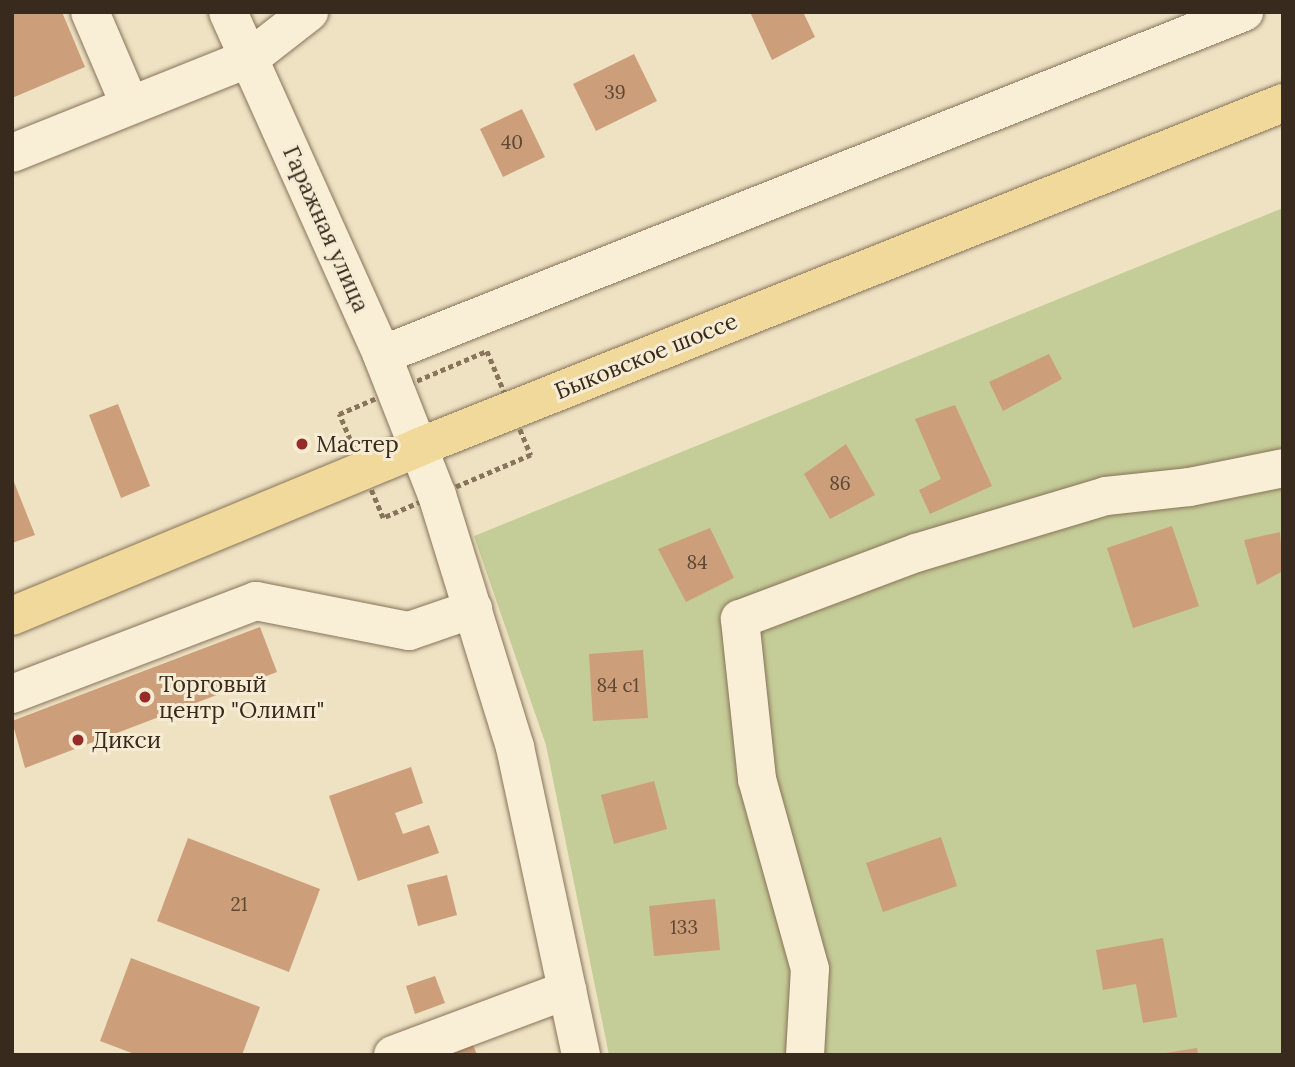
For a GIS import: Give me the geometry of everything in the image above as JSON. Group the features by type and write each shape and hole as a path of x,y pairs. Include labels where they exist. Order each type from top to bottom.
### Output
{"main road":[{"name":"Быковское шоссе","path":"12,616 419,447 1283,103"}],"street":[{"path":"90,12 129,103"},
{"name":"Гаражная улица","path":"229,12 382,355 419,447 516,747 581,1055"},
{"path":"12,153 129,103 250,58 309,12"},
{"path":"382,355 1244,12"},
{"path":"804,1055 810,969 757,779 740,619 916,553 1107,496 1189,487 1283,468"},
{"path":"12,694 256,601 409,631 472,609"},
{"path":"393,1055 567,990"}],"green space":[{"path":"1283,208 1283,1055 609,1055 546,745 474,536"}],"building":[{"path":"12,12 62,12 85,67 12,98"},
{"path":"750,12 803,12 815,37 772,60"},
{"path":"634,54 657,101 596,131 573,84"},
{"path":"522,109 545,157 503,177 480,129"},
{"path":"1049,354 1062,379 1003,411 989,382"},
{"path":"118,404 150,486 121,498 89,415"},
{"path":"955,405 992,486 930,514 919,490 941,479 915,419"},
{"path":"846,444 875,495 830,519 804,474"},
{"path":"12,477 35,535 12,543"},
{"path":"1172,526 1199,606 1133,628 1107,548"},
{"path":"710,528 734,578 686,602 658,549"},
{"path":"1280,532 1283,571 1257,585 1244,540"},
{"name":"Торговый центр \"Олимп\"","path":"260,627 277,672 25,768 12,721"},
{"path":"643,650 648,718 593,721 589,654"},
{"path":"411,767 423,803 395,813 403,834 429,825 439,853 358,881 329,796"},
{"path":"654,781 667,829 614,844 601,795"},
{"path":"941,837 957,886 883,912 866,863"},
{"path":"188,838 320,889 289,972 157,921"},
{"path":"447,875 457,915 418,926 407,885"},
{"path":"715,899 720,950 654,956 649,906"},
{"path":"1163,938 1177,1017 1143,1023 1136,984 1103,990 1096,950"},
{"path":"131,958 260,1007 242,1055 137,1055 100,1041"},
{"path":"435,976 445,1003 415,1014 406,986"},
{"path":"472,1042 477,1055 438,1055"},
{"path":"1197,1048 1198,1055 1166,1055 1166,1053"}],"place":[{"name":"Мастер","path":"302,444"},
{"name":"Торговый центр \"Олимп\"","path":"145,697"},
{"name":"Дикси","path":"78,740"}]}
